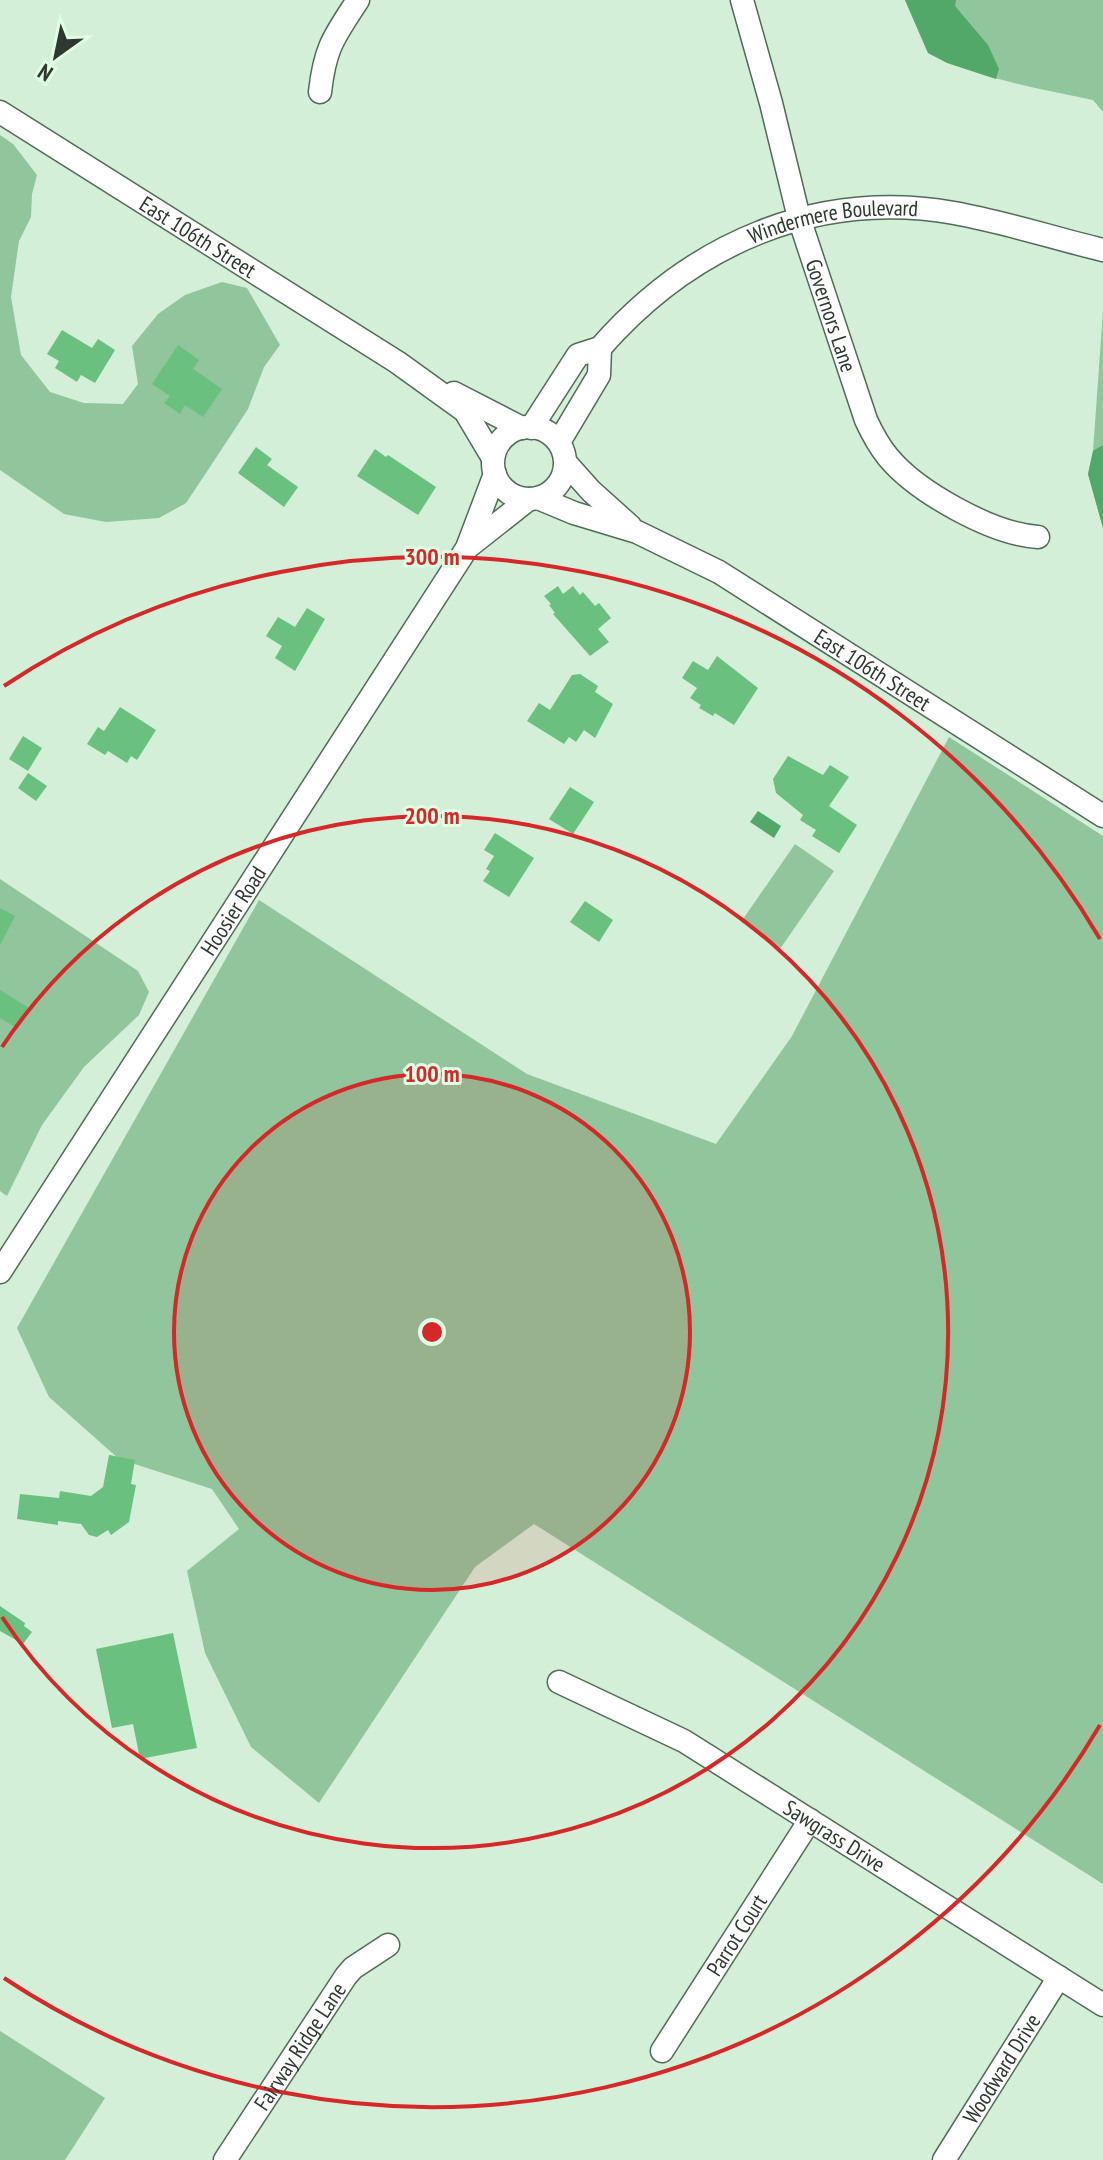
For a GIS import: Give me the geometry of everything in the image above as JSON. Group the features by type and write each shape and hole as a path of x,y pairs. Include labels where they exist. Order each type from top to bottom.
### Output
{"street":[{"path":"320,92 323,61 330,44 358,0"},
{"name":"Governors Lane","path":"742,0 768,88 799,218 866,420 889,459 909,476 979,522 999,530 1038,537"},
{"name":"East 106th Street","path":"0,112 397,362 465,411 494,466"},
{"name":"Windermere Boulevard","path":"526,428 578,355 600,348 652,294 732,242 799,218 847,210 907,208 999,222 1103,250"},
{"path":"562,452 545,431 526,428 504,437 497,446 494,466 505,490 515,497 533,499 555,489 564,473 562,452 599,375 600,348"},
{"name":"East 106th Street","path":"397,362 526,428"},
{"name":"East 106th Street","path":"562,452 591,491 637,532"},
{"name":"Hoosier Road","path":"0,1272 467,548 494,466"},
{"name":"East 106th Street","path":"533,499 637,532 719,572 1103,816"},
{"name":"Hoosier Road","path":"467,548 533,499"},
{"name":"Sawgrass Drive","path":"559,1682 684,1741 1103,2005"},
{"name":"Parrot Court","path":"662,2051 810,1820"},
{"name":"Fairway Ridge Lane","path":"225,2160 346,1976 388,1945"},
{"name":"Woodward Drive","path":"944,2160 1059,1977"}],"shaded area":[{"path":"905,0 1103,0 1103,112 1093,100 988,76 928,53"},
{"path":"905,0 956,0 955,6 988,45 999,69 996,79 947,63 928,53"},
{"path":"0,135 13,144 37,175 31,217 19,241 11,297 21,355 50,392 84,403 123,404 138,384 132,346 158,314 185,295 222,282 247,288 280,345 264,367 248,409 186,503 159,518 106,522 64,514 0,470"},
{"path":"1103,311 1103,528 1088,474 1093,451"},
{"path":"1103,445 1103,528 1088,474 1093,451"},
{"path":"949,737 1103,836 1103,1884 534,1524 475,1567 319,1803 251,1747 205,1653 187,1571 239,1529 212,1489 119,1459 49,1397 17,1328 259,900 527,1074 716,1144 792,1036"},
{"path":"758,811 781,826 774,838 750,822"},
{"path":"795,844 834,871 780,949 741,922"},
{"path":"0,879 138,971 149,992 139,1015 84,1067 42,1125 7,1196 0,1191"},
{"path":"0,2031 105,2098 65,2160 0,2160"}],"building":[{"path":"62,330 92,348 98,339 115,350 95,383 81,375 77,382 55,368 59,361 47,354"},
{"path":"178,345 199,360 193,369 222,389 203,417 185,405 180,414 164,403 170,396 152,384"},
{"path":"256,447 272,459 267,465 298,487 284,507 238,473"},
{"path":"375,449 436,487 418,515 357,476"},
{"path":"558,586 563,594 573,586 580,595 583,592 595,606 599,603 611,618 598,629 609,642 590,656 553,614 551,604 544,596"},
{"path":"307,608 325,619 295,671 275,658 282,646 266,636 278,617 295,627"},
{"path":"717,656 758,688 734,725 715,713 713,716 699,708 701,705 690,698 697,688 682,678 693,661 708,670"},
{"path":"580,674 598,686 595,692 613,704 595,738 584,730 576,742 569,737 564,744 527,721 539,703 550,710 572,675"},
{"path":"120,707 156,730 137,760 131,756 127,763 108,751 105,755 87,744 98,727 104,731"},
{"path":"23,736 42,748 28,771 9,759"},
{"path":"788,756 823,775 830,765 849,777 829,806 857,825 839,853 812,836 816,830 800,820 803,815 776,793 773,779"},
{"path":"28,773 47,786 36,801 18,788"},
{"path":"570,787 594,802 573,834 549,819"},
{"path":"495,833 534,858 509,897 483,881 494,856 484,850"},
{"path":"585,901 613,920 599,942 570,922"},
{"path":"0,908 15,916 0,945"},
{"path":"0,990 29,1008 17,1028 0,1018"},
{"path":"109,1455 135,1460 131,1484 136,1485 129,1522 111,1535 108,1530 97,1537 89,1535 81,1524 58,1521 58,1525 17,1519 20,1494 59,1498 60,1491 91,1496 103,1487"},
{"path":"0,1606 25,1623 24,1626 32,1632 23,1644 0,1631"},
{"path":"173,1633 197,1748 140,1759 133,1724 112,1728 96,1649"}]}
